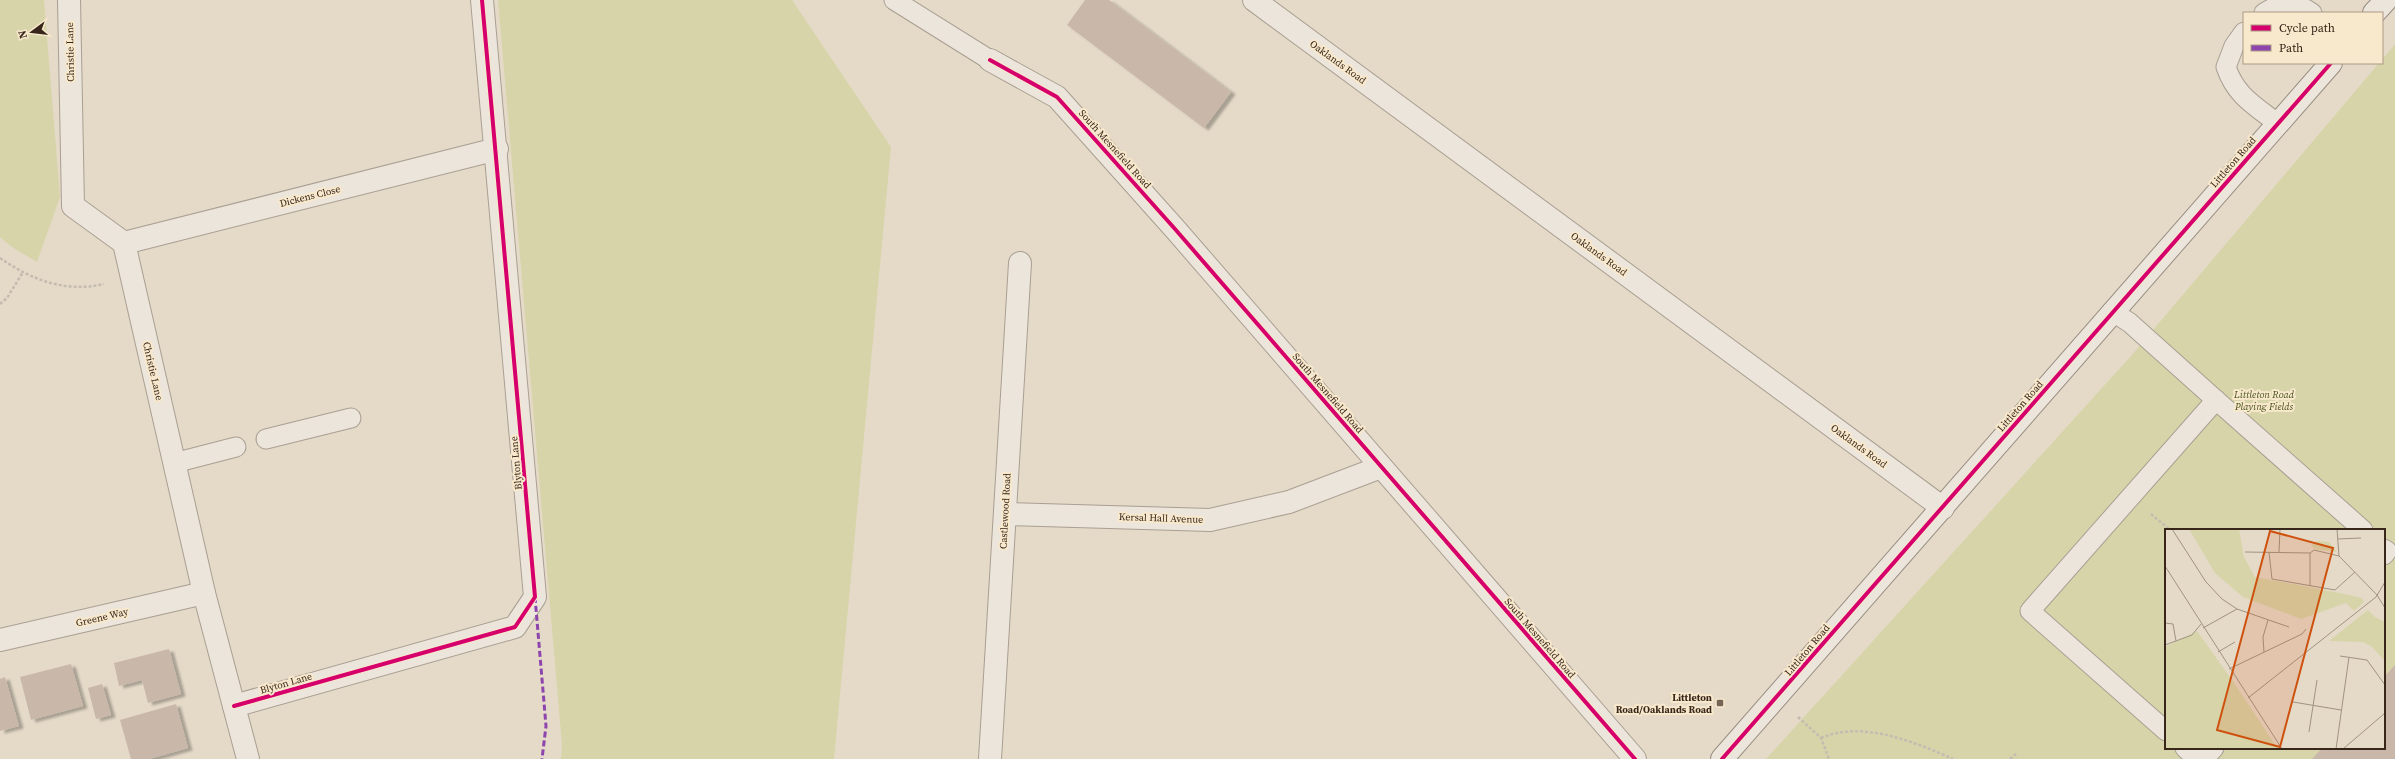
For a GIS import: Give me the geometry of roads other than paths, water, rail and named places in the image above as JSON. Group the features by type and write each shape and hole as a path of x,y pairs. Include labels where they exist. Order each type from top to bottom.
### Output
{"street":[{"name":"Christie Lane","path":"70,0 73,206 124,243 204,593 248,759"},
{"name":"Blyton Lane","path":"234,706 515,627 535,597 497,149 482,0"},
{"name":"Oaklands Road","path":"1254,0 1943,508"},
{"path":"2375,12 2386,0"},
{"name":"South Mesnefield Road","path":"990,60 1057,97 1180,234 1635,759"},
{"name":"Littleton Road","path":"1722,759 1777,698 1835,628 1943,508 2112,311 2330,64"},
{"name":"Dickens Close","path":"124,243 497,149"},
{"name":"Castlewood Road","path":"990,759 1020,263"},
{"name":"Kersal Hall Avenue","path":"1005,514 1210,520 1289,502 1381,466"},
{"name":"Greene Way","path":"0,640 204,593"}],"lane":[{"name":"South Mesnefield Road","path":"894,0 990,60"},
{"path":"2266,12 2276,5 2292,2 2303,6 2311,12"},
{"path":"2243,33 2234,46 2226,67 2230,81 2236,90 2277,124"},
{"path":"2112,311 2130,322 2362,529"},
{"path":"2165,730 2030,611 2216,400"},
{"path":"266,439 350,418"},
{"path":"174,463 236,447"},
{"path":"2186,749 2197,759"},
{"path":"2204,759 2213,749"}],"place":[{"name":"Littleton Road/Oaklands Road","path":"1720,703"}],"park label":[{"name":"Littleton Road Playing Fields","path":"2264,400"}]}
